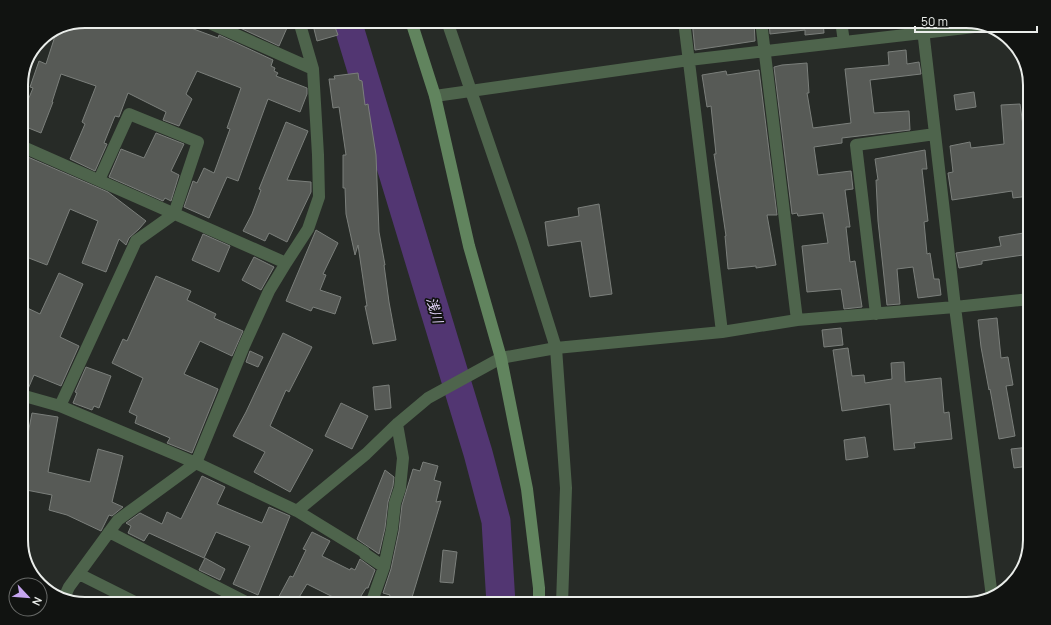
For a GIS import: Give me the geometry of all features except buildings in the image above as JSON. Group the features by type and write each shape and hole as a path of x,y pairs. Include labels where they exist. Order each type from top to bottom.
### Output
{"street":[{"path":"220,28 313,69"},
{"path":"66,594 118,520 196,463 244,346 269,292 308,229 319,197 318,155 313,69 301,28"},
{"path":"413,28 435,96 469,246 501,358 527,489 539,597"},
{"path":"449,28 522,240 556,348 566,488 562,597"},
{"path":"685,28 722,332"},
{"path":"762,28 797,320"},
{"path":"842,28 844,42"},
{"path":"435,96 689,60 844,42 918,28"},
{"path":"923,28 955,307 991,591"},
{"path":"60,406 136,241 174,214 198,142 129,114 99,180"},
{"path":"876,314 856,145 935,134"},
{"path":"28,149 286,263"},
{"path":"297,511 366,454 397,424 428,398 501,358 556,348 722,332 797,320 1023,300"},
{"path":"28,396 60,406 196,463 297,511 364,552 384,567"},
{"path":"373,597 384,567 392,529 394,503 400,488 403,458 397,424"},
{"path":"109,532 236,597"},
{"path":"79,574 124,597"}],"waterway":[{"name":"浅川","path":"349,28 478,453 496,521 501,597"}]}
